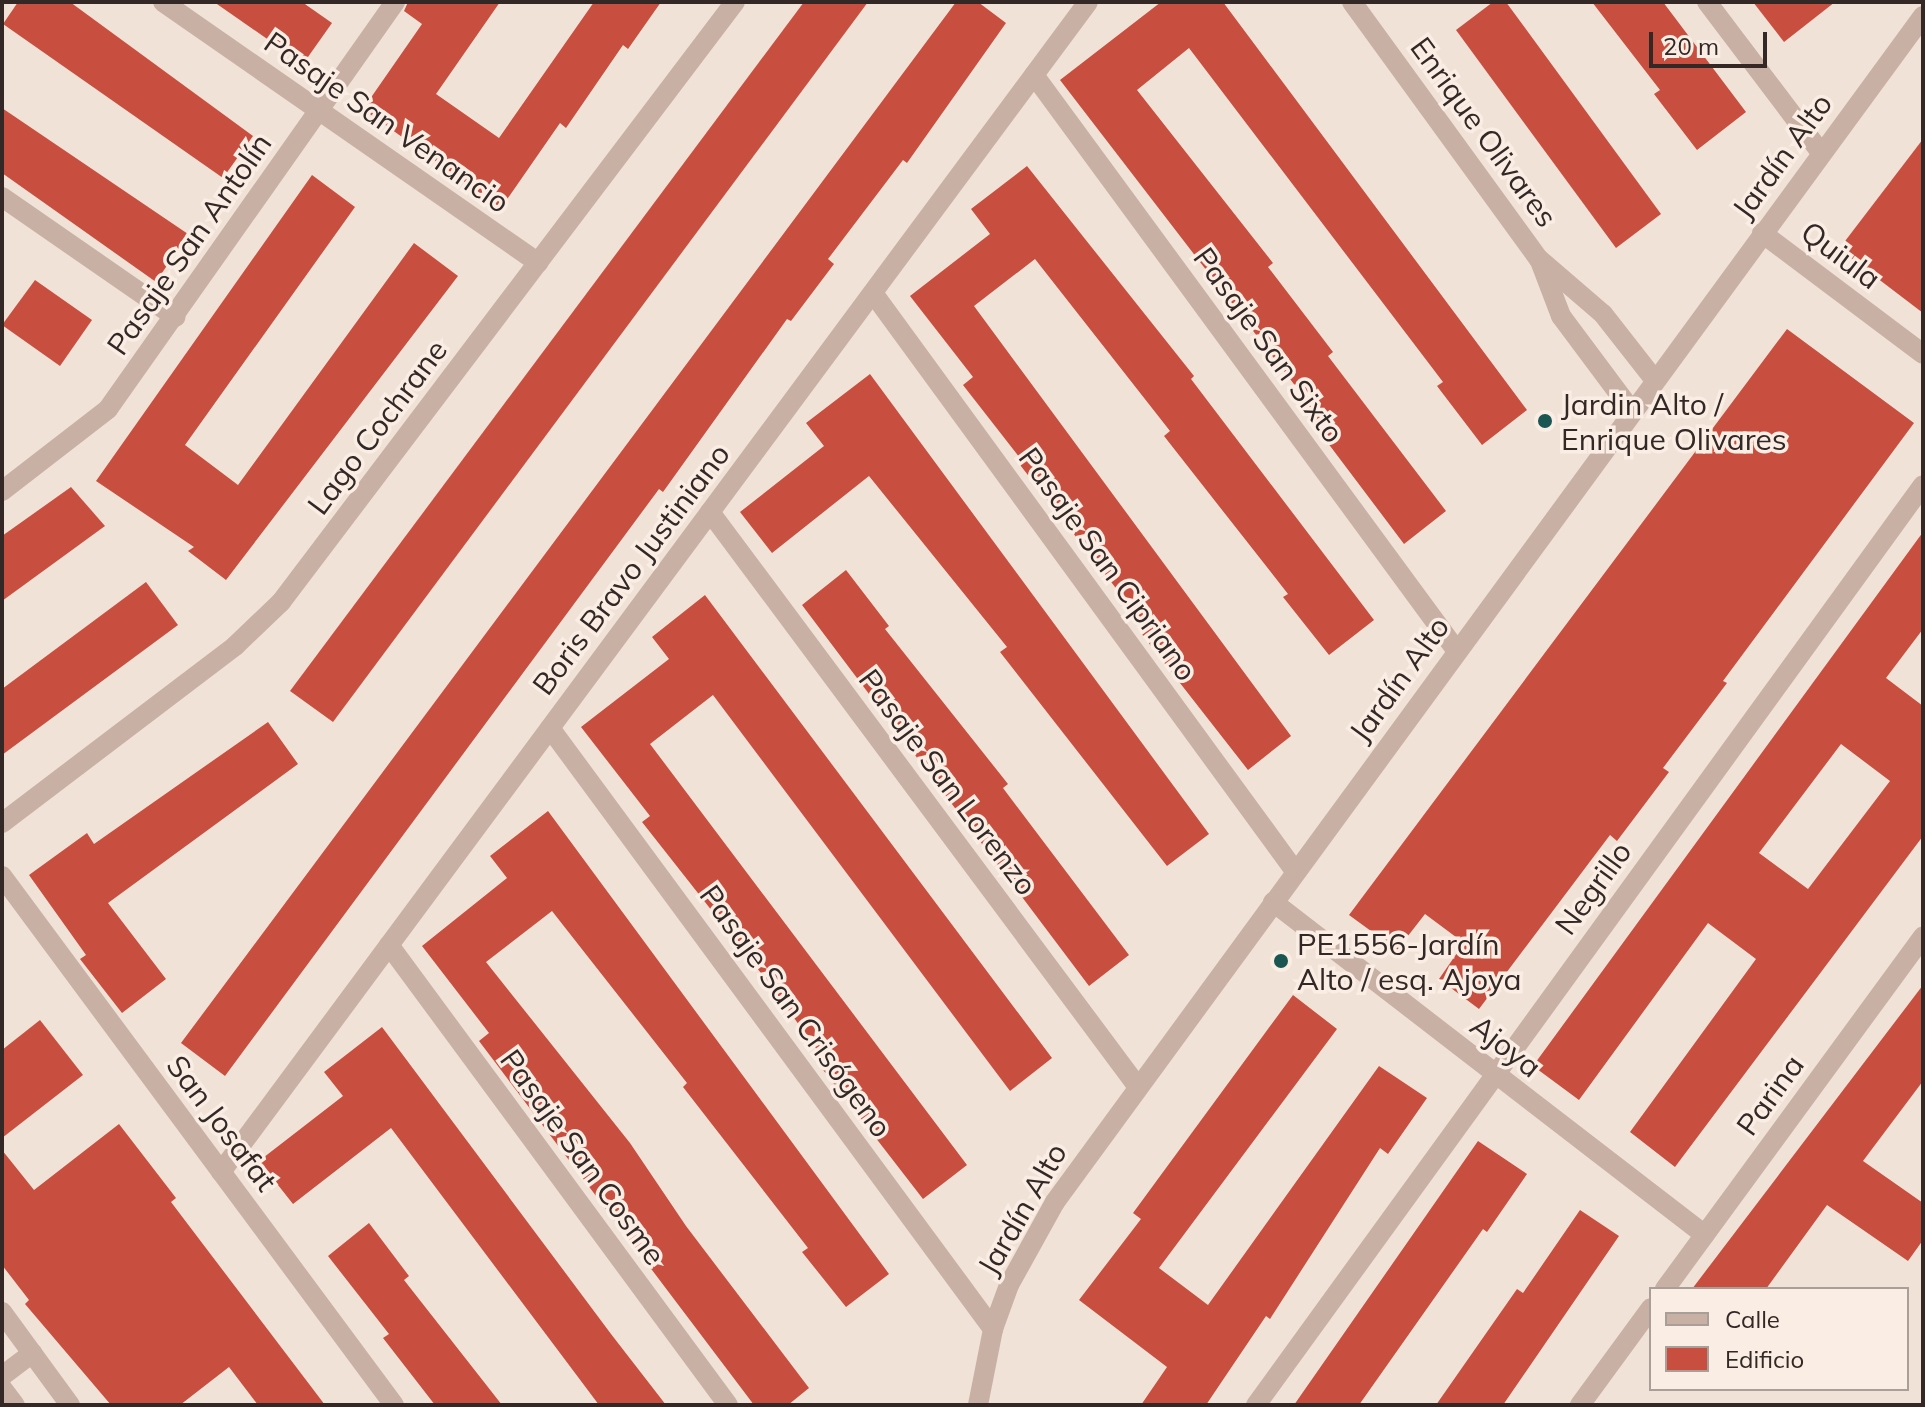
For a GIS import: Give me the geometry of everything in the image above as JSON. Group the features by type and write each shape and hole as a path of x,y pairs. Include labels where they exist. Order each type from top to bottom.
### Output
{"street":[{"name":"Pasaje San Venancio","path":"163,2 538,263"},
{"name":"Pasaje San Antolín","path":"2,491 108,409 395,2"},
{"name":"Lago Cochrane","path":"2,823 260,624 735,2"},
{"name":"Boris Bravo Justiniano","path":"221,1172 1088,2"},
{"name":"Enrique Olivares","path":"1352,2 1539,259 1603,314 1654,379"},
{"path":"1707,2 1821,153"},
{"name":"Jardín Alto","path":"978,1405 993,1329 1030,1242 1295,871 1923,16"},
{"name":"Pasaje San Sixto","path":"1034,75 1456,650"},
{"path":"2,197 175,317"},
{"name":"Quiula","path":"1762,233 1923,354"},
{"name":"Enrique Olivares","path":"1539,259 1561,316 1631,410"},
{"name":"Pasaje San Cipriano","path":"873,293 1295,871"},
{"name":"Negrillo","path":"1256,1405 1923,485"},
{"name":"Pasaje San Lorenzo","path":"710,512 1138,1087"},
{"name":"Pasaje San Crisógeno","path":"550,728 993,1329"},
{"name":"San Josafat","path":"2,876 394,1405"},
{"name":"Ajoya","path":"1273,902 1705,1235"},
{"name":"Parina","path":"1666,1287 1923,936"},
{"name":"Pasaje San Cosme","path":"389,945 728,1405"},
{"path":"1580,1405 1649,1311"},
{"path":"2,1312 70,1405"},
{"path":"2,1376 32,1353"},
{"path":"2,1388 15,1405"}],"building":[{"path":"18,2 70,2 253,136 223,178 3,24"},
{"path":"214,2 302,2 332,23 303,64"},
{"path":"408,2 500,2 436,94 499,138 594,2 661,2 628,49 623,45 566,128 560,123 501,208 363,109 422,24 404,11"},
{"path":"804,2 868,2 333,722 290,691"},
{"path":"956,2 978,2 1006,23 907,163 903,160 828,259 834,264 791,321 787,319 663,492 659,489 225,1076 181,1043"},
{"path":"1161,2 1223,2 1527,410 1482,445 1437,386 1443,382 1189,48 1137,90 1273,263 1268,267 1333,352 1328,356 1446,511 1404,544 1303,410 1310,405 1060,80"},
{"path":"1493,2 1506,2 1661,214 1616,248 1456,30"},
{"path":"1592,2 1663,2 1746,112 1697,150 1654,94 1660,90"},
{"path":"1753,2 1835,2 1784,42"},
{"path":"2,108 188,234 156,282 2,173"},
{"path":"1923,139 1923,313 1839,249"},
{"path":"1027,166 1194,376 1191,379 1374,620 1329,655 1283,597 1288,594 1164,436 1170,431 1035,259 974,306 1291,736 1248,770 1137,628 1143,623 1017,461 1020,458 963,385 973,377 910,296 990,234 971,209"},
{"path":"312,175 355,207 185,445 238,485 414,243 458,276 226,580 188,551 194,547 96,481"},
{"path":"35,280 92,320 60,366 2,325"},
{"path":"1787,329 1914,423 1723,681 1727,683 1663,768 1669,772 1617,841 1610,835 1479,1009 1439,979 1464,943 1425,914 1397,950 1349,915"},
{"path":"870,374 1209,834 1167,866 1000,652 1007,647 869,476 772,553 740,512 824,446 806,423"},
{"path":"71,487 105,526 2,601 2,536"},
{"path":"1923,532 1923,629 1886,678 1923,706 1923,836 1675,1167 1630,1132 1756,959 1708,923 1579,1100 1533,1066","holes":["1841,744 1890,781 1808,889 1759,853"]},
{"path":"846,570 889,626 885,629 1008,784 1003,788 1129,955 1089,986 802,605"},
{"path":"146,582 178,625 2,755 2,689"},
{"path":"705,595 1052,1058 1010,1091 713,695 650,744 967,1165 923,1199 817,1062 823,1058 768,982 642,822 650,816 581,727 669,659 652,637"},
{"path":"268,722 298,764 108,903 166,979 122,1013 80,959 86,955 29,875 87,833 94,844"},
{"path":"548,811 889,1274 846,1307 802,1252 808,1248 683,1087 687,1083 552,911 486,962 630,1143 686,1226 809,1388 788,1405 754,1405 479,1041 489,1033 422,946 507,878 490,856"},
{"path":"1923,985 1923,1081 1863,1161 1923,1203 1923,1240 1908,1261 1827,1205 1767,1287 1694,1287"},
{"path":"1293,995 1337,1029 1159,1268 1208,1305 1379,1066 1427,1098 1388,1154 1380,1148 1270,1319 1266,1316 1206,1405 1141,1405 1167,1367 1079,1300 1141,1219 1133,1213"},
{"path":"40,1020 83,1075 2,1138 2,1050"},
{"path":"382,1027 666,1405 599,1405 391,1128 293,1204 259,1161 343,1096 324,1072"},
{"path":"119,1124 176,1198 171,1202 325,1405 258,1405 229,1367 180,1405 111,1405 25,1304 29,1300 2,1265 2,1150 34,1190"},
{"path":"1478,1141 1527,1174 1487,1232 1483,1229 1359,1405 1294,1405"},
{"path":"1580,1210 1619,1236 1503,1405 1436,1405 1517,1289 1523,1293"},
{"path":"369,1223 409,1276 404,1280 502,1405 435,1405 383,1338 389,1334 328,1256"}],"place":[{"name":"Jardin Alto / Enrique Olivares","path":"1545,421"},
{"name":"PE1556-Jardín Alto / esq. Ajoya","path":"1281,961"}]}
